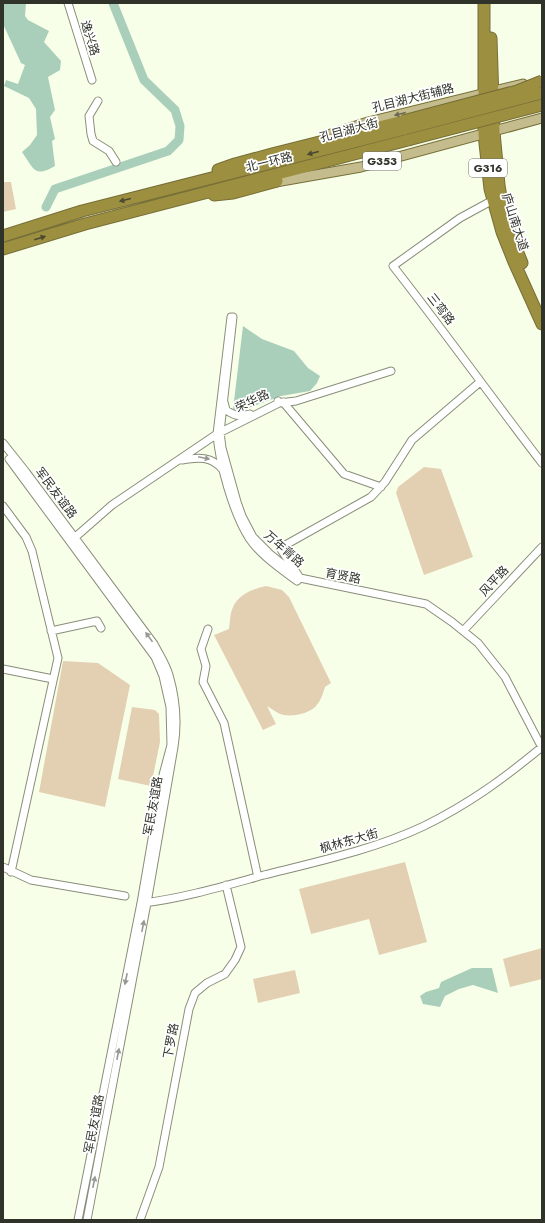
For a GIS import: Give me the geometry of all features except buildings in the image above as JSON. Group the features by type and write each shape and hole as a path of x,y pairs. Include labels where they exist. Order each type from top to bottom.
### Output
{"highway":[{"name":"庐山南大道","path":"484,3 490,189 502,232 542,324"},
{"name":"庐山南大道","path":"488,92 490,3"},
{"path":"3,236 82,211 163,191 235,164 272,154 404,125 517,91 542,80"},
{"name":"孔目湖大街","path":"163,191 404,125 542,93"},
{"name":"北一环路","path":"3,250 85,224 180,199 409,144 542,105"},
{"path":"269,184 409,144 542,112"},
{"name":"庐山南大道","path":"489,133 503,209 521,261 542,307"},
{"name":"G353","path":"180,199 233,193 269,184"}],"main road":[{"name":"孔目湖大街辅路","path":"272,154 368,122 542,80"},
{"path":"489,133 542,118"},
{"name":"G353","path":"269,184 361,167 489,133"}],"street":[{"name":"逸兴路","path":"68,3 92,80"},
{"path":"98,101 90,116 93,141 109,151 116,162"},
{"name":"三弯路","path":"493,200 460,218 393,266 438,323 480,382 542,463"},
{"name":"万年青路","path":"219,431 222,448 242,516 254,537 270,554 300,578 297,581 267,558 250,539 238,517 218,449 219,431 231,317 233,317 219,431"},
{"path":"281,403 296,401 391,371"},
{"path":"300,578 280,548 371,497 381,487 412,440 480,382"},
{"name":"荣华路","path":"71,538 110,503 219,431 278,400 281,403"},
{"path":"223,401 226,410 239,417 250,414"},
{"path":"281,403 344,474 381,487"},
{"name":"荣华路","path":"71,538 112,505 219,431 281,403"},
{"name":"军民友谊路","path":"3,443 71,538"},
{"name":"军民友谊路","path":"3,451 154,644 169,674 175,703 177,728 175,741 78,1220"},
{"path":"178,460 197,457 205,458 218,464 224,472"},
{"path":"3,506 26,537 32,551 58,658 11,872"},
{"name":"风平路","path":"463,631 542,547"},
{"name":"育贤路","path":"300,578 426,604 478,643 505,678 541,744"},
{"path":"51,631 96,621 101,628"},
{"path":"208,629 201,649 206,666 203,682 224,724 257,873"},
{"path":"3,669 53,679"},
{"name":"枫林东大街","path":"144,900 171,895 317,859 385,838 422,822 477,793 541,744"},
{"name":"枫林东大街","path":"144,900 163,901 385,842 423,827 480,795 502,780 541,744"},
{"path":"3,867 31,880 125,896"},
{"name":"下罗路","path":"140,1220 159,1167 189,1009 195,993 207,983 225,974 236,960 241,947 226,885"},
{"name":"军民友谊路","path":"87,1220 144,900"}],"shaded area":[{"path":"3,3 26,3 25,16 28,20 49,31 44,42 61,61 60,70 48,77 55,110 50,117 55,139 52,141 55,166 48,170 35,170 22,152 30,145 37,135 36,109 29,98 4,86 6,80 18,84 25,65 21,63 3,24"},
{"path":"3,182 11,182 16,209 3,212"},
{"path":"243,326 262,339 294,351 308,368 320,376 317,383 310,391 281,396 251,407 232,418"},
{"path":"424,467 441,469 473,557 424,575 396,493 398,487"},
{"path":"266,586 282,590 289,597 331,683 325,687 318,704 306,712 296,715 282,715 267,706 276,724 263,730 214,635 229,629 232,609 243,595"},
{"path":"63,661 98,663 130,685 105,807 39,792"},
{"path":"132,707 155,710 159,714 160,742 151,786 118,779"},
{"path":"405,862 427,942 379,955 369,919 311,934 299,889"},
{"path":"542,948 542,979 510,987 503,959"},
{"path":"472,968 492,968 498,993 473,985 459,989 445,996 440,1007 423,1004 420,996 426,992 439,988 441,982"},
{"path":"295,970 300,993 258,1003 253,979"}],"waterway":[{"path":"46,207 55,189 168,151 179,140 180,126 175,110 144,80 113,3"}]}
